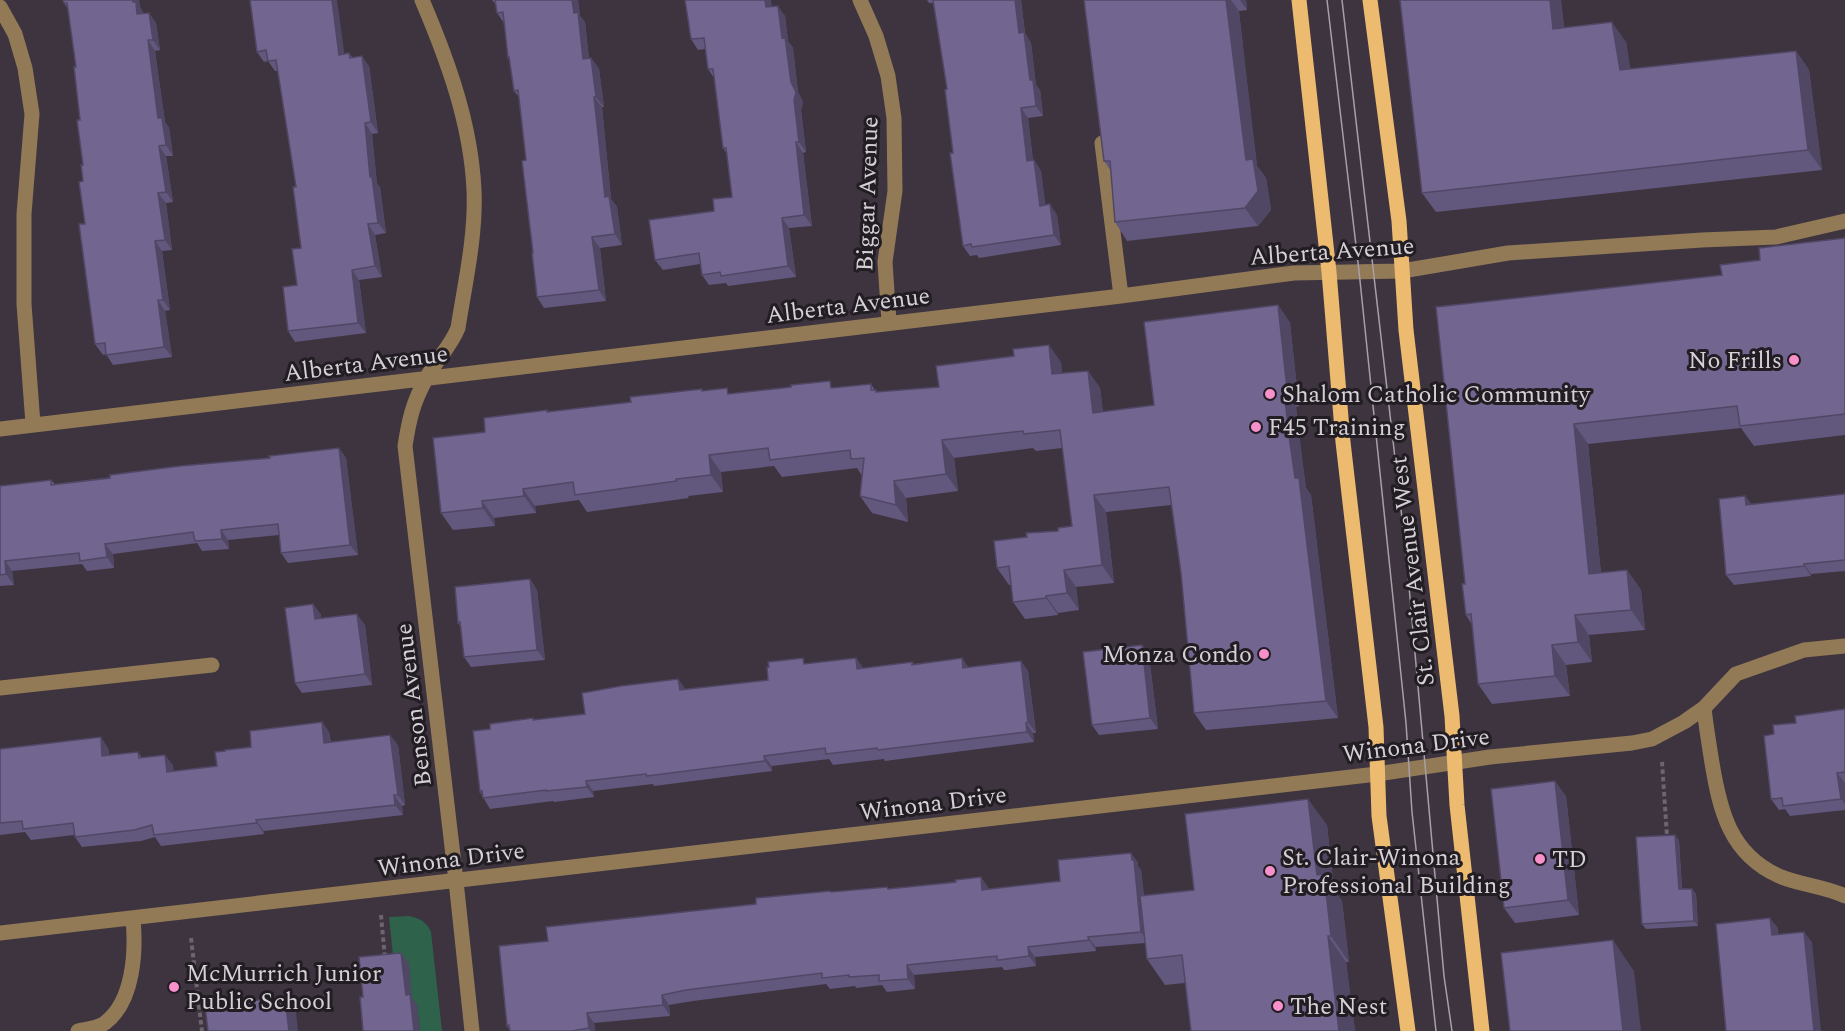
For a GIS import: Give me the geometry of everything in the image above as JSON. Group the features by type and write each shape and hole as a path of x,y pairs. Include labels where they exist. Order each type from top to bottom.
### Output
{"main road":[{"path":"1299,0 1329,272 1343,442 1376,727 1379,816 1408,1031"},
{"name":"St. Clair Avenue West","path":"1370,0 1399,220 1407,330 1452,716 1457,805 1482,1031"}],"street":[{"name":"Benson Avenue","path":"422,0 442,47 458,96 470,143 474,192 472,235 458,328 453,340 426,378 409,416 405,446 472,1031"},
{"name":"Biggar Avenue","path":"860,0 876,36 888,76 894,118 895,191 885,262 889,322"},
{"path":"0,7 15,34 25,68 32,114 24,214 24,304 33,424"},
{"path":"1100,129 1120,296"},
{"name":"Alberta Avenue","path":"0,429 1120,296 1294,273 1402,271 1508,253 1776,237 1845,220"},
{"name":"Winona Drive","path":"0,933 1377,774 1490,757 1632,743 1652,739 1704,708 1736,674 1804,650 1845,645"},
{"path":"0,688 212,665"},
{"path":"1704,708 1714,776 1722,810 1736,840 1749,856 1764,868 1797,883 1845,896"},
{"path":"78,1031 103,1024 116,1012 126,992 133,967 135,944 132,919"}],"path":[{"path":"1662,761 1667,836"},
{"path":"381,915 386,966"},
{"path":"191,938 202,1031"}],"green space":[{"path":"409,916 423,921 431,932 442,1031 420,1031 417,1005 413,1005 394,965 389,917"}],"building":[{"path":"63,0 133,0 136,2 137,14 149,13 153,40 148,40 158,118 162,118 166,145 159,146 166,192 158,193 165,240 155,241 163,300 158,300 164,347 106,355 105,343 95,344 79,224 85,224 79,182 83,181 81,165 83,165 77,120 80,120 74,67 76,67 67,3"},
{"path":"250,0 332,0 339,55 349,53 350,58 362,56 371,122 365,123 370,177 372,177 378,223 368,224 375,266 352,270 358,323 288,331 283,287 297,285 292,249 301,248 293,187 296,187 276,60 268,61 266,50 257,52"},
{"path":"495,0 572,0 574,13 578,12 583,59 591,58 605,197 609,196 615,234 592,237 599,290 537,297 522,161 526,160 518,90 514,91 503,12 497,13"},
{"path":"685,0 765,0 766,7 778,6 791,82 796,92 794,100 799,142 796,142 804,215 782,218 788,266 721,276 720,272 702,275 699,253 655,260 649,220 714,211 713,199 732,197 713,69 708,69 704,38 691,39"},
{"path":"933,0 1015,0 1019,33 1024,32 1036,106 1021,108 1027,161 1034,160 1040,206 1050,204 1054,235 972,247 971,244 963,246 950,153 953,153 945,90 947,89"},
{"path":"1084,0 1226,0 1246,160 1253,159 1258,191 1245,208 1115,222 1110,161 1104,161"},
{"path":"1400,0 1550,0 1553,29 1612,22 1620,70 1796,51 1808,150 1422,193"},
{"path":"1845,238 1845,414 1740,426 1737,406 1574,424 1589,574 1627,570 1631,610 1575,615 1578,642 1552,645 1555,676 1478,684 1471,614 1466,615 1462,584 1465,584 1436,307 1722,275 1720,265 1760,260 1759,248"},
{"path":"1278,305 1290,443 1295,478 1299,478 1326,701 1194,713 1181,573 1169,487 1094,495 1102,565 1064,570 1067,593 1013,602 1009,566 997,568 994,541 1027,537 1026,533 1058,531 1058,528 1072,526 1060,430 1024,434 1023,431 942,440 946,474 894,481 896,505 860,496 864,458 851,459 850,450 770,460 768,448 709,455 711,475 575,495 573,482 523,489 524,496 482,501 483,508 441,513 433,438 485,432 484,418 631,402 630,397 702,389 702,391 727,388 728,394 830,381 831,388 871,384 871,390 876,390 876,392 939,387 936,366 1014,356 1013,349 1049,345 1052,374 1088,371 1093,413 1154,405 1144,322"},
{"path":"339,448 350,545 281,553 278,524 221,530 222,539 195,541 193,532 105,544 107,557 80,561 79,553 5,561 6,574 0,575 0,486 51,480 51,485 180,466 270,458 269,456"},
{"path":"1845,494 1845,560 1726,575 1719,499 1745,496 1746,505"},
{"path":"530,579 537,650 464,657 455,587"},
{"path":"313,604 315,619 357,614 365,674 295,683 285,608"},
{"path":"1142,645 1150,718 1092,725 1083,652"},
{"path":"803,658 804,664 856,658 857,669 962,658 963,668 1021,661 1028,722 1026,723 1027,732 878,750 877,748 826,754 825,748 764,756 765,761 647,776 646,774 586,781 587,787 483,798 482,791 480,792 473,731 490,729 490,724 585,714 582,693 621,686 678,679 680,690 768,680 768,662"},
{"path":"1845,709 1845,772 1837,773 1841,799 1783,806 1782,798 1771,799 1764,736 1774,734 1773,725 1796,723 1795,716"},
{"path":"322,722 324,743 390,735 398,795 394,795 395,805 256,820 257,823 154,835 152,825 134,830 75,837 73,823 23,829 22,821 0,823 0,749 101,737 102,756 138,752 139,758 165,755 167,772 217,766 215,752 251,747 250,731"},
{"name":"TD","path":"1555,781 1568,900 1504,908 1491,789"},
{"path":"1308,799 1317,875 1324,874 1331,936 1328,936 1339,1031 1191,1031 1182,955 1147,959 1140,896 1194,890 1185,814"},
{"path":"1675,835 1679,889 1692,889 1694,921 1642,924 1636,837"},
{"path":"1131,853 1132,860 1134,860 1141,932 1088,937 1089,940 1028,947 1029,956 997,960 997,956 907,965 908,979 879,981 879,975 822,978 822,973 686,990 662,995 663,1005 587,1013 589,1028 572,1031 510,1031 509,1025 507,1026 499,946 548,941 546,927 756,904 756,898 887,887 888,889 981,877 982,890 1060,881 1058,860"},
{"path":"1770,918 1772,935 1804,932 1814,1031 1726,1031 1716,924"},
{"path":"1613,940 1623,1031 1510,1031 1501,953"},
{"path":"401,953 406,995 410,994 414,1031 363,1031 360,997 363,997 359,957"},
{"path":"285,997 289,1031 208,1031 205,1006"}],"tram line":[{"path":"1327,0 1359,271 1406,723 1412,812 1436,1031"},
{"path":"1342,0 1406,553 1444,976 1452,1031"}],"place":[{"name":"No Frills","path":"1794,360"},
{"name":"Shalom Catholic Community","path":"1270,394"},
{"name":"F45 Training","path":"1256,427"},
{"name":"Monza Condo","path":"1264,654"},
{"name":"TD","path":"1540,859"},
{"name":"St. Clair-Winona Professional Building","path":"1270,871"},
{"name":"McMurrich Junior Public School","path":"174,987"},
{"name":"The Nest","path":"1278,1006"}]}
